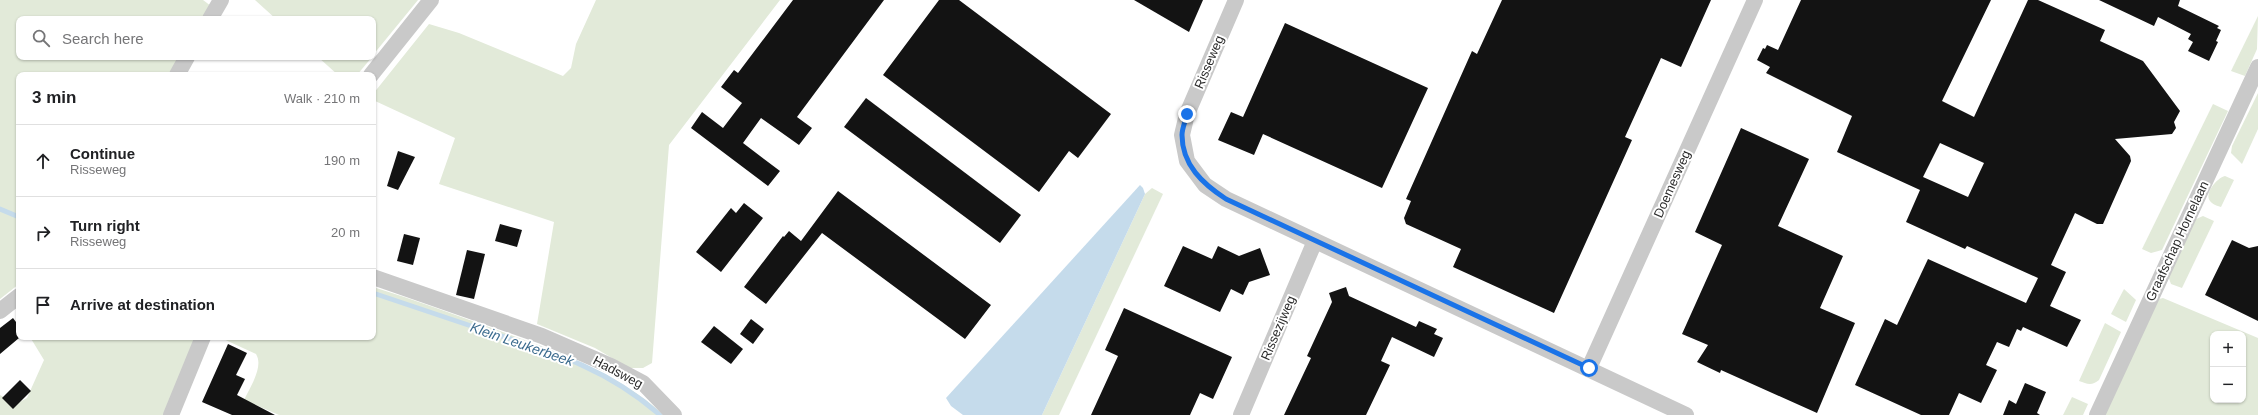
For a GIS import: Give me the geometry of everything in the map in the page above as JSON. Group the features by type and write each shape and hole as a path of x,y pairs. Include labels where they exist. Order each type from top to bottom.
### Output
{"street":[{"path":"212,16 221,0"},
{"path":"373,72 431,0"},
{"name":"Risseweg","path":"1236,0 1187,114 1182,134 1187,161 1205,185 1226,199 1589,368 1686,415"},
{"name":"Doemesweg","path":"1589,368 1755,0"},
{"path":"179,72 185,60"},
{"name":"Graafschap Hornelaan","path":"2097,415 2258,68"},
{"name":"Rissezijweg","path":"1240,415 1315,240"},
{"name":"Hadsweg","path":"376,278 542,336 611,366 643,383 674,415"},
{"path":"0,311 16,298"},
{"path":"171,415 201,340"}],"green space":[{"path":"0,0 203,0 211,6 205,16 16,16 16,60 178,60 172,72 16,72 16,286 0,299"},
{"path":"255,0 418,0 376,51 376,16 273,16"},
{"path":"596,0 780,0 669,145 652,363 643,368 629,368 595,348 537,324 554,222 439,184 455,138 376,101 376,90 429,24 459,33 563,76 571,68 576,44"},
{"path":"2258,16 2257,49 2245,76 2231,71"},
{"path":"321,60 370,60 360,72 335,72"},
{"path":"2258,93 2258,129 2242,164 2231,153 2232,146"},
{"path":"2213,104 2228,111 2162,250 2151,253 2142,249"},
{"path":"2225,176 2234,180 2221,207 2211,202 2209,194 2212,186"},
{"path":"1152,188 1163,194 1059,415 1042,415 1145,194"},
{"path":"2203,216 2214,221 2182,288 2171,284 2168,276 2194,220"},
{"path":"376,288 519,338 585,364 626,387 646,400 664,415 279,415 244,400 253,383 257,371 258,359 256,354 226,340 376,340"},
{"path":"2124,289 2136,300 2126,322 2111,314"},
{"path":"2163,298 2241,331 2210,331 2210,403 2246,403 2246,333 2258,338 2258,415 2103,415 2159,299"},
{"path":"2105,323 2121,332 2099,380 2089,384 2079,381"},
{"path":"32,340 194,340 164,415 0,415 0,395 16,404 27,398 44,360"},
{"path":"2072,397 2088,404 2083,415 2063,415"}],"water":[{"path":"1140,185 1145,194 1042,415 963,415 951,406 946,398"}],"building":[{"path":"793,0 884,0 797,117 812,128 799,145 761,118 743,143 780,171 768,186 691,128 702,112 723,128 742,103 721,87 734,70 738,73"},
{"path":"939,0 959,0 1111,114 1078,158 1069,151 1039,192 883,75"},
{"path":"1134,0 1203,0 1189,32"},
{"path":"1502,0 1711,0 1681,67 1661,58 1625,137 1632,140 1554,313 1453,267 1461,249 1406,224 1404,218 1411,201 1406,199 1472,51 1477,54"},
{"path":"1801,0 1991,0 1942,101 1974,117 2028,0 2038,0 2105,30 2100,41 2143,61 2180,111 2174,122 2176,128 2172,134 2115,139 2130,156 2131,161 2103,224 2097,224 2075,213 2051,265 2066,272 2050,306 2081,320 2067,347 2023,327 2021,331 2017,329 2009,347 1997,342 1986,365 1997,370 1981,403 1959,393 1949,415 1921,415 1855,385 1885,319 1897,325 1928,259 2026,303 2038,278 1967,246 1965,249 1906,222 1920,190 1837,152 1852,116 1766,73 1770,67 1757,60 1763,48 1765,49 1767,45 1778,50","holes":["1940,143 1984,163 1968,197 1923,177"]},
{"path":"2099,0 2180,0 2178,6 2219,26 2217,28 2221,30 2216,41 2218,42 2209,61 2188,51 2193,42 2188,39 2191,34 2158,17 2154,26"},
{"path":"1285,23 1428,88 1382,188 1263,134 1254,155 1218,140 1231,112 1243,117"},
{"path":"866,98 1021,215 1000,243 844,127"},
{"path":"1741,128 1809,159 1778,226 1843,256 1820,308 1855,323 1817,413 1721,370 1720,373 1697,362 1708,345 1682,334 1722,245 1695,232"},
{"path":"398,151 415,157 398,190 387,186"},
{"path":"838,191 991,305 965,339 822,233 766,304 744,287 783,236 784,237 789,231 801,241"},
{"path":"744,203 763,218 721,272 696,252 731,208 736,213"},
{"path":"500,224 522,230 517,247 495,241"},
{"path":"404,234 420,238 413,265 397,261"},
{"path":"2232,240 2249,248 2258,246 2258,321 2205,295"},
{"path":"1183,246 1212,259 1218,246 1239,256 1260,248 1270,275 1249,282 1243,295 1231,289 1220,312 1164,286"},
{"path":"467,250 485,254 474,299 456,295"},
{"path":"1346,287 1349,296 1416,327 1419,321 1437,329 1434,334 1443,338 1434,357 1392,337 1381,361 1390,365 1366,415 1284,415 1311,358 1307,356 1332,302 1329,293"},
{"path":"1124,308 1232,357 1213,399 1200,393 1190,415 1091,415 1118,356 1105,350"},
{"path":"13,318 16,322 17,340 0,354 0,328"},
{"path":"751,319 764,329 753,344 740,334"},
{"path":"714,326 743,349 731,364 701,342"},
{"path":"228,344 247,353 236,375 245,379 237,395 275,415 232,415 202,402"},
{"path":"20,380 31,391 13,409 2,398"},
{"path":"2025,383 2046,392 2037,413 2040,415 2003,415 2009,400 2016,404"}],"waterway":[{"name":"Klein Leukerbeek","path":"0,209 16,216"},
{"name":"Klein Leukerbeek","path":"376,294 540,349 582,365 622,386 660,415"}],"route":[{"path":"1187,114 1182,134 1187,161 1205,185 1226,199 1589,368"}]}
